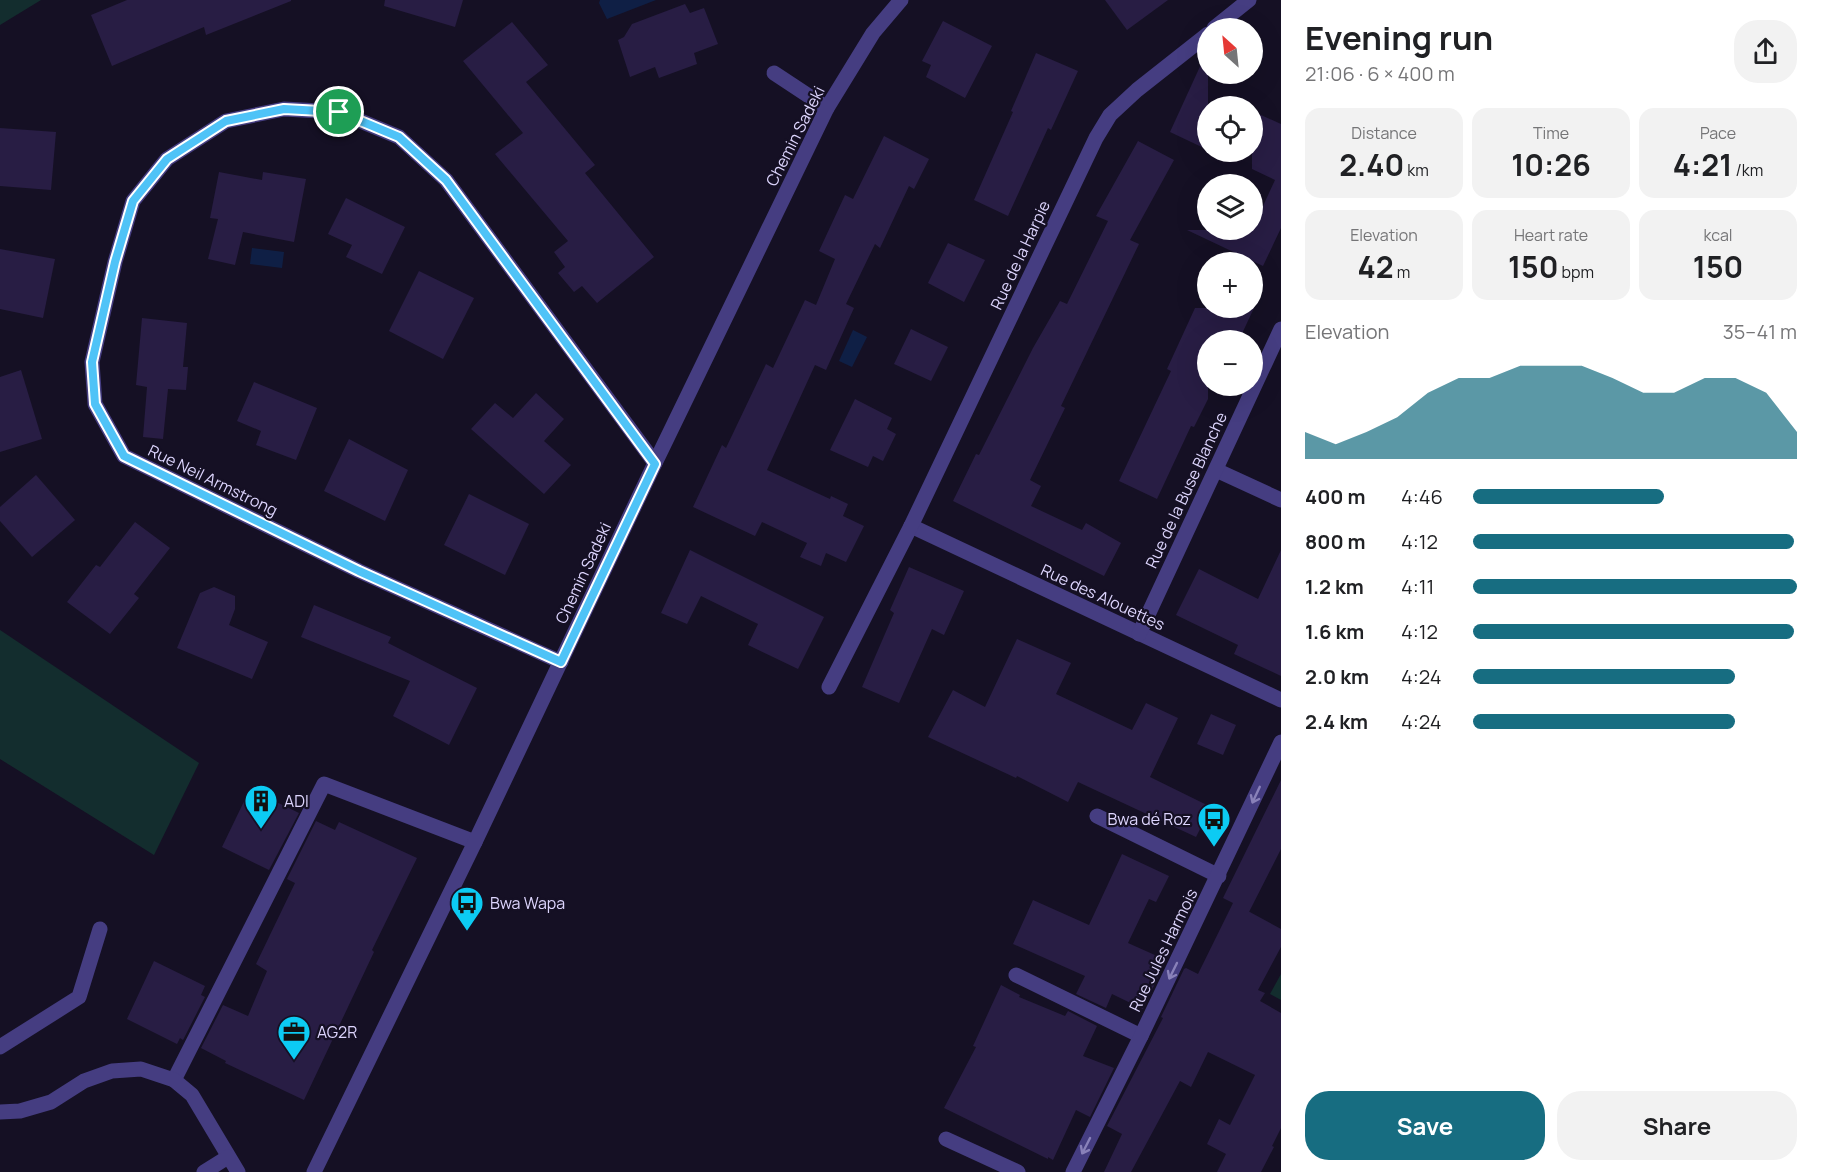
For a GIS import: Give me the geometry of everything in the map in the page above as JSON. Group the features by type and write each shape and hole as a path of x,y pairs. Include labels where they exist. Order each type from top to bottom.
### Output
{"street":[{"name":"Chemin Sadeki","path":"314,1172 827,108 873,33 901,0"},
{"path":"1227,18 1250,0"},
{"name":"Rue de la Harpie","path":"829,687 910,526 1096,138 1110,115 1137,90 1197,43"},
{"path":"774,73 827,108"},
{"name":"Rue Neil Armstrong","path":"561,662 359,571 124,456 95,404 92,362 115,262 133,201 167,159 226,121 284,109 339,112 399,137 446,180 655,464"},
{"name":"Rue de la Buse Blanche","path":"1139,634 1281,329"},
{"path":"1216,470 1281,500"},
{"name":"Rue des Alouettes","path":"910,526 1281,700"},
{"name":"Rue Jules Harmois","path":"1073,1172 1219,876 1281,742"},
{"path":"174,1080 324,784 475,842"},
{"path":"1097,816 1219,876"},
{"path":"0,1047 79,997 100,929"},
{"path":"1016,975 1141,1036"},
{"path":"0,1112 20,1111 51,1102 84,1081 112,1071 141,1069 174,1080 192,1095 238,1172"},
{"path":"946,1139 1018,1172"},
{"path":"204,1172 228,1157"}],"green space":[{"path":"0,0 41,0 0,25"},
{"path":"0,630 199,763 154,855 0,759"},
{"path":"1281,974 1281,1000 1270,994"}],"water":[{"path":"600,0 656,0 607,19 599,3"},
{"path":"252,248 284,252 282,268 250,264"},
{"path":"853,330 867,337 852,367 839,361"}],"building":[{"path":"127,0 291,1 206,35 204,27 112,66 91,15"},
{"path":"385,0 463,0 455,27 384,6"},
{"path":"1105,0 1168,0 1127,30"},
{"path":"685,4 690,13 704,8 718,44 694,53 697,64 659,78 655,67 630,77 618,40 624,37 632,24"},
{"path":"943,21 992,46 965,98 926,77 931,65 922,61"},
{"path":"512,22 548,65 526,82 595,165 585,173 654,257 597,303 582,286 574,292 558,273 565,267 554,252 568,241 495,154 523,133 463,61"},
{"path":"1036,53 1078,71 1051,130 1048,128 1008,216 974,200"},
{"path":"1197,73 1197,84 1208,84 1208,96 1197,96 1197,145 1170,132"},
{"path":"1263,116 1281,124 1281,228 1263,266 1263,252 1233,252 1208,240 1263,240 1263,206 1275,180 1252,169 1252,162 1263,162"},
{"path":"0,128 56,132 51,190 0,186"},
{"path":"884,136 929,159 914,189 909,186 880,248 875,244 846,304 854,308 826,370 815,365 767,470 830,499 831,496 848,504 843,516 864,526 846,562 826,553 821,566 800,557 807,543 762,522 755,536 693,507 722,445 726,448 766,364 773,368 805,300 816,305 835,259 819,251 845,195 853,199"},
{"path":"1138,141 1174,160 1130,240 1139,244 1061,406 1065,408 1030,480 1041,486 1031,506 1082,530 1086,523 1121,543 1104,576 953,501 976,454 979,455 1033,348 1060,301 1067,304 1108,221 1096,216"},
{"path":"219,172 262,180 263,172 306,179 294,242 243,232 235,265 208,259 218,219 210,218"},
{"path":"346,198 405,227 382,274 346,257 352,245 328,234"},
{"path":"1187,230 1197,230 1197,235"},
{"path":"948,243 985,260 964,302 928,283"},
{"path":"0,249 55,259 43,318 0,309"},
{"path":"419,271 474,298 443,359 389,331"},
{"path":"1195,308 1197,308 1197,318 1249,318 1244,330 1197,330 1197,396 1208,396 1208,399 1194,427 1191,426 1157,499 1119,481 1171,371 1167,369"},
{"path":"142,318 187,323 183,367 188,367 186,390 168,389 163,439 143,437 147,387 136,385"},
{"path":"911,329 948,347 931,381 894,364"},
{"path":"21,370 42,439 0,452 0,377"},
{"path":"254,382 317,408 296,460 256,445 261,431 237,421"},
{"path":"536,393 564,419 544,441 571,465 544,494 471,429 495,403 513,418"},
{"path":"855,399 892,418 887,429 896,434 883,461 873,456 868,467 830,450"},
{"path":"349,439 408,470 385,521 324,491"},
{"path":"36,475 75,520 32,557 0,521 0,507"},
{"path":"469,494 529,524 505,575 444,545"},
{"path":"135,522 170,548 134,594 139,598 110,634 67,602 96,565 100,567"},
{"path":"690,550 824,617 798,669 748,645 758,624 701,596 687,624 661,613"},
{"path":"1281,550 1281,676 1234,654 1238,645 1176,615 1199,569 1258,599"},
{"path":"909,567 964,591 944,635 932,629 899,703 862,687 894,613 890,610"},
{"path":"214,587 235,596 235,609 229,625 268,642 252,679 177,648 200,593"},
{"path":"314,605 391,637 388,643 477,688 449,745 393,716 410,681 301,637"},
{"path":"1017,639 1071,663 1056,694 1132,730 1146,703 1178,718 1150,777 1211,807 1196,837 1078,782 1068,802 1017,776 1016,778 928,737 953,690 985,707"},
{"path":"1211,714 1236,725 1223,755 1197,744"},
{"path":"1281,780 1281,849 1249,912 1281,929 1281,947 1258,990 1265,993 1260,1001 1281,1013 1281,1128 1261,1172 1217,1172 1226,1154 1207,1144 1219,1119 1230,1125 1255,1075 1208,1052 1191,1087 1180,1081 1131,1172 1104,1172 1122,1134 1107,1126 1163,1018 1161,1017 1184,969 1198,974 1233,903 1223,898"},
{"name":"ADI","path":"250,789 299,813 269,870 222,847"},
{"path":"316,821 335,830 339,822 417,858 372,950 374,952 304,1100 225,1063 226,1061 201,1048 223,1005 248,1016 267,971 256,964 295,883 287,879"},
{"path":"1122,854 1169,876 1156,902 1149,899 1128,943 1166,960 1143,1009 1112,994 1106,1008 1076,994 1085,976 1013,944 1033,900 1089,925"},
{"path":"154,961 205,986 201,995 205,997 183,1040 180,1038 177,1044 127,1019"},
{"path":"1001,985 1020,995 1019,997 1065,1016 1068,1011 1097,1026 1083,1056 1114,1068 1090,1117 1076,1110 1053,1160 944,1108 976,1047 973,1046"}],"place":[{"name":"ADI","path":"261,830"},
{"name":"Bwa dé Roz","path":"1214,848"},
{"name":"Bwa Wapa","path":"467,932"},
{"name":"AG2R","path":"294,1061"}],"route":[{"path":"284,109 339,112 399,137 446,180 655,464 561,662 359,571 124,456 95,404 92,362 115,262 133,201 167,159 226,121 284,109"}]}
